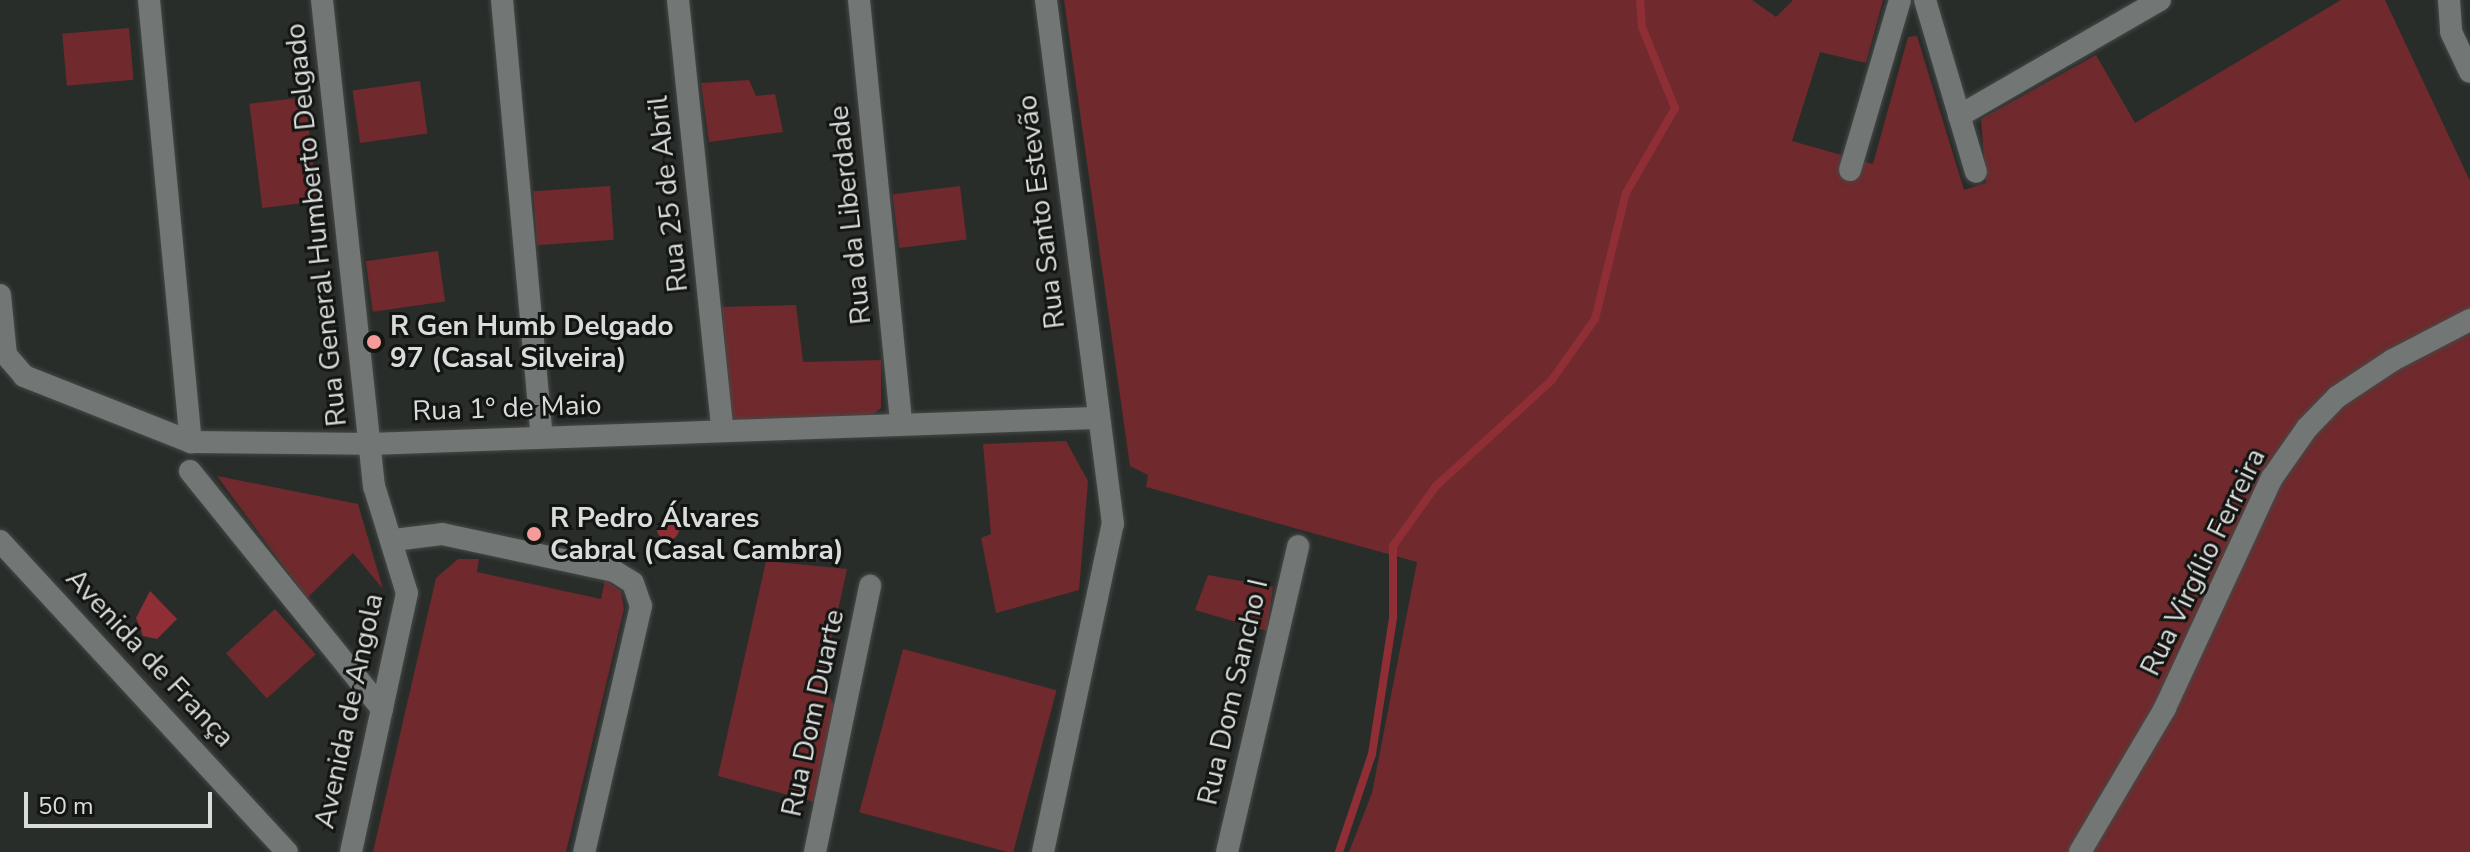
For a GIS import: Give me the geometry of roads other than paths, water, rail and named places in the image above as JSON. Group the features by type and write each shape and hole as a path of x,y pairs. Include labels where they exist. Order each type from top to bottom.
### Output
{"street":[{"path":"149,0 191,442"},
{"name":"Rua General Humberto Delgado","path":"322,0 370,444"},
{"path":"502,0 542,437"},
{"name":"Rua 25 de Abril","path":"678,0 722,429"},
{"name":"Rua da Liberdade","path":"859,0 901,424"},
{"name":"Rua Santo Estevão","path":"1043,852 1113,524 1095,418 1046,0"},
{"path":"1850,170 1900,0"},
{"path":"1925,0 1976,172"},
{"path":"1959,116 2160,0"},
{"path":"2449,0 2451,32 2470,72"},
{"name":"Rua 1º de Maio","path":"0,295 6,355 24,376 191,442 370,444 1095,418"},
{"name":"Rua Virgílio Ferreira","path":"2080,852 2165,708 2272,478 2307,428 2359,382 2470,320"},
{"name":"Avenida de Angola","path":"351,852 407,593 394,540 374,486 370,444"},
{"path":"190,471 382,709"},
{"path":"394,540 442,534 614,571 633,583 641,606 584,852"},
{"name":"Avenida de França","path":"0,541 287,852"},
{"name":"Rua Dom Sancho I","path":"1227,852 1298,546"},
{"name":"Rua Dom Duarte","path":"815,852 870,586"}],"waterway":[{"path":"1339,852 1372,754 1393,618 1393,546 1436,486 1551,381 1595,319 1626,193 1675,108 1642,27 1640,0"}],"place":[{"name":"R Gen Humb Delgado 97 (Casal Silveira)","path":"374,342"},
{"name":"R Pedro Álvares Cabral (Casal Cambra)","path":"534,534"}]}
